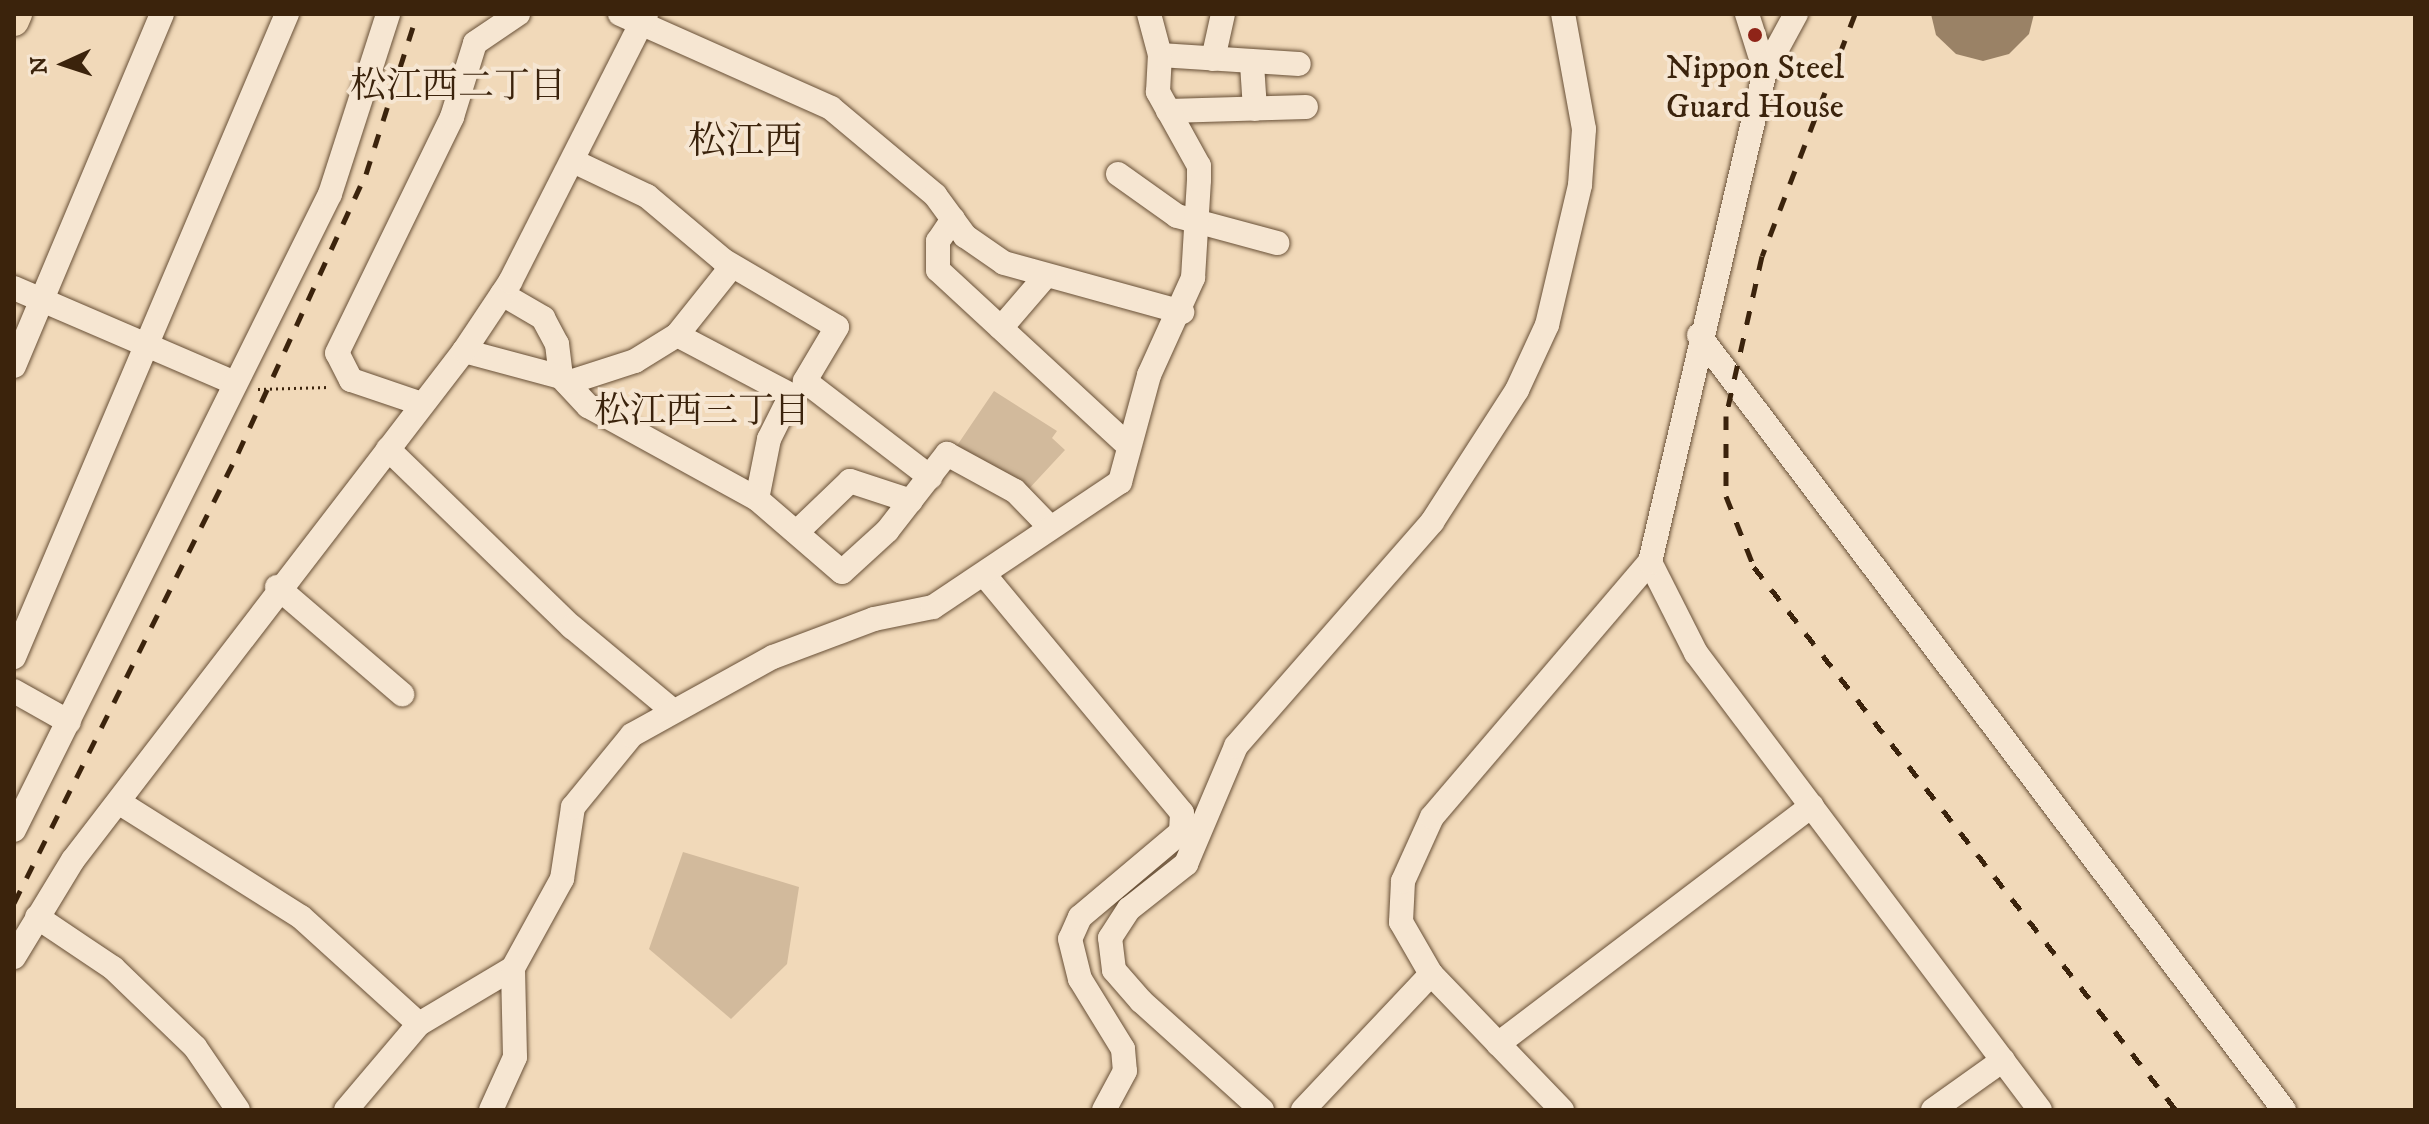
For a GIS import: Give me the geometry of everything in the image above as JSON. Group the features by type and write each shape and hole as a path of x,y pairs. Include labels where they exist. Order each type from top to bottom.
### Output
{"main road":[{"path":"14,21 17,14"}],"street":[{"path":"14,366 162,14"},
{"path":"14,657 287,14"},
{"path":"14,830 330,194 388,14"},
{"path":"422,404 351,380 337,353 452,117 475,43 518,14"},
{"path":"491,1110 515,1057 513,968 562,879 573,807 632,735 672,710 773,657 874,619 933,607 987,578 1048,525 1102,500 1120,482 1149,375 1182,312 1193,278 1199,166 1158,92 1160,55 1149,14"},
{"path":"1213,59 1223,14"},
{"path":"1104,1110 1125,1071 1123,1049 1069,951 1080,917 1122,901 1186,864 1236,746 1432,522 1517,390 1547,325 1580,185 1584,129 1563,14"},
{"path":"1747,14 1765,71"},
{"path":"1562,1110 1431,974 1401,922 1403,881 1432,817 1650,562 1699,335 1765,71 1796,14"},
{"path":"238,1110 185,1037 113,968 22,933 277,587 464,351 502,294 573,161 635,18 831,108 935,195 953,219 1004,263 1044,278 1182,312"},
{"path":"1160,55 1252,64 1299,64"},
{"path":"1252,64 1255,109"},
{"path":"1168,111 1306,107"},
{"path":"573,161 647,196 732,266 837,327 805,381 930,477"},
{"path":"1118,174 1194,221 1277,243"},
{"path":"953,219 938,241 938,270 1129,446"},
{"path":"564,380 635,361 677,335 732,266"},
{"path":"1001,328 1044,278"},
{"path":"14,288 235,383"},
{"path":"502,294 543,318 557,344 564,380"},
{"path":"677,335 791,395 769,439 757,499"},
{"path":"1699,335 2284,1110"},
{"path":"464,351 564,380 588,406 757,499 798,531 842,572 911,501 947,454 972,464 1015,491 1048,525"},
{"path":"388,449 572,627 672,710"},
{"path":"798,531 850,481 911,501"},
{"path":"1650,562 1696,653 2040,1110"},
{"path":"987,578 1182,813 1181,832 1122,901 1110,938 1114,970 1262,1110"},
{"path":"277,587 402,694"},
{"path":"14,691 69,722"},
{"path":"120,803 301,917 419,1024"},
{"path":"1498,1044 1812,806"},
{"path":"346,1110 419,1024 513,968"},
{"path":"1303,1110 1431,974"},
{"path":"1933,1110 2003,1060"}],"path":[{"path":"235,383 282,393 351,380"}],"shaded area":[{"path":"994,391 1057,431 1052,438 1065,450 1025,493 956,447"},
{"path":"683,852 799,887 787,964 731,1019 649,949"}],"building":[{"path":"1931,14 2034,14 2029,34 2009,54 1983,61 1956,54 1936,35"}],"railway":[{"path":"14,903 238,453 366,174 417,14"},
{"path":"1855,14 1762,256 1726,416 1726,496 1754,567 2176,1110"}],"place":[{"name":"Nippon Steel Guard House","path":"1755,35"}],"district":[{"name":"松江西二丁目","path":"458,87"},
{"name":"松江西","path":"745,143"},
{"name":"松江西三丁目","path":"702,412"}]}
